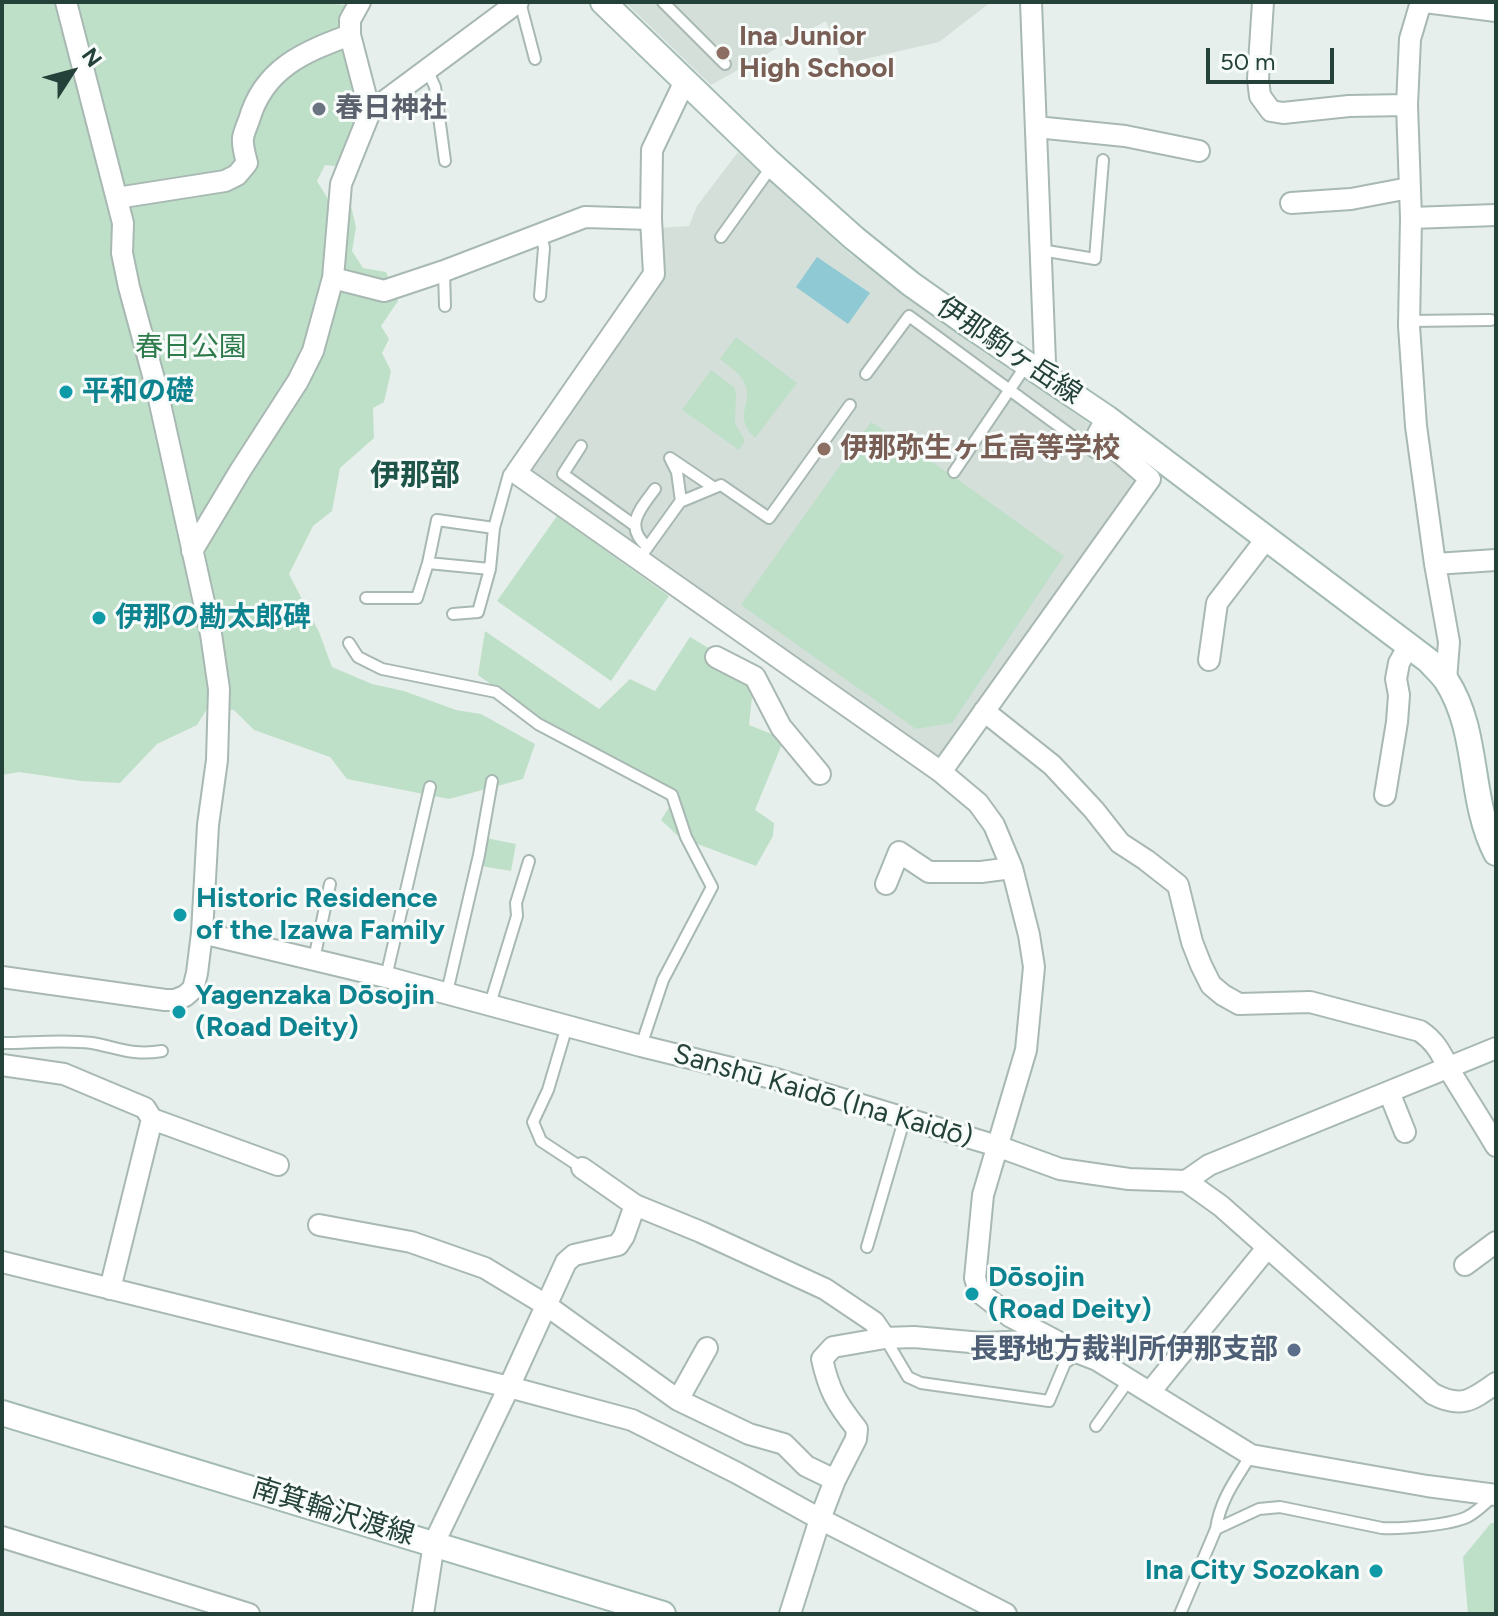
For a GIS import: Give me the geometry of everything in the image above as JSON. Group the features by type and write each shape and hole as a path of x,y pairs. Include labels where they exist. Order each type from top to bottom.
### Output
{"main road":[{"name":"伊那駒ヶ岳線","path":"603,2 772,166 911,284 1107,418 1429,661 1446,680 1465,722 1483,819 1496,853"},
{"name":"南箕輪沢渡線","path":"2,1413 663,1614"}],"street":[{"path":"2,977 165,1000 175,1000 193,989 202,933 208,825 217,760 219,689 211,634 157,390 129,287 122,253 123,223 66,2"},
{"path":"360,2 350,20 350,35 370,112"},
{"path":"192,551 298,381 313,351 333,278 341,184 370,112 519,2"},
{"path":"1031,2 1045,363 1050,380"},
{"path":"1263,2 1258,79 1260,96 1271,111 1283,113 1349,106 1407,105"},
{"path":"1446,680 1449,642 1416,426 1409,321 1411,218 1407,105 1410,39 1423,2 1496,11"},
{"path":"117,198 225,181 237,175 247,163 243,139 252,108 270,78 294,60 350,35"},
{"path":"685,81 652,150 654,274 512,474 643,553 941,772 978,803 994,825 1012,868 1034,967 1026,1050 997,1146 1060,1169 1129,1179 1186,1181 1221,1206 1433,1394 1448,1402 1461,1403 1474,1399 1496,1383"},
{"path":"1036,127 1125,136 1199,151"},
{"path":"1291,203 1351,199 1409,188"},
{"path":"1411,218 1496,215"},
{"path":"333,278 384,291 585,217 651,219"},
{"path":"941,772 1150,479 1098,434 1107,418"},
{"path":"1209,660 1217,603 1266,539"},
{"path":"1435,564 1496,560"},
{"path":"1385,795 1397,722 1399,695 1396,679 1399,663 1409,645"},
{"path":"716,657 755,677 781,727 820,774"},
{"path":"984,711 1052,765 1120,843 1178,885 1201,965 1211,985 1223,995 1239,1004 1310,1002 1420,1031 1439,1048 1448,1068 1493,1134"},
{"path":"886,884 899,852 929,872 981,872 1012,868"},
{"name":"Sanshū Kaidō (Ina Kaidō)","path":"202,933 447,992 641,1046 776,1079 997,1146 983,1195 975,1278 979,1292 1011,1317 1097,1360 1251,1455 1495,1495"},
{"path":"1186,1181 1209,1165 1496,1048"},
{"path":"2,1065 64,1074 145,1108 152,1119 278,1165"},
{"path":"1389,1092 1405,1132"},
{"path":"110,1289 152,1119"},
{"path":"582,1168 635,1205 825,1289 874,1322 885,1338"},
{"path":"423,1614 434,1543 566,1262 574,1255 618,1245 635,1205"},
{"path":"319,1225 411,1242 485,1268 546,1305 678,1400 749,1434 784,1444 806,1466 835,1480"},
{"path":"1465,1265 1496,1242"},
{"path":"1150,1392 1267,1248"},
{"path":"2,1262 632,1420 1006,1614"},
{"path":"790,1614 820,1519 856,1439 857,1429 837,1403 827,1381 822,1359 833,1347 885,1338 914,1337 982,1343 1054,1340"},
{"path":"678,1400 707,1348"},
{"path":"2,1537 249,1614"}],"lane":[{"path":"519,2 535,59"},
{"path":"663,2 725,64"},
{"path":"427,69 435,87 445,161"},
{"path":"1041,250 1095,259 1103,160"},
{"path":"721,237 772,166"},
{"path":"540,296 544,248 541,234"},
{"path":"444,271 445,306"},
{"path":"866,374 909,316 1094,452"},
{"path":"1409,321 1491,320"},
{"path":"954,472 1027,364"},
{"path":"643,553 681,501 713,487 721,485 769,518 850,405"},
{"path":"581,446 563,474 634,525"},
{"path":"681,501 677,472 670,458 713,487"},
{"path":"453,614 478,612 490,569 494,528 512,474"},
{"path":"643,553 634,525 639,511 655,489"},
{"path":"366,598 417,598 437,520 494,528"},
{"path":"428,563 490,569"},
{"path":"349,643 358,657 382,669 496,692 538,724 672,795 686,837 712,887 663,980 641,1046"},
{"path":"447,992 479,855 492,781"},
{"path":"386,977 430,787"},
{"path":"490,1004 517,916 516,903 529,861"},
{"path":"314,959 330,884"},
{"path":"567,1026 548,1090 533,1122 541,1141 582,1168"},
{"path":"2,1043 91,1043 144,1054 162,1051"},
{"path":"867,1247 905,1117"},
{"path":"885,1338 908,1377 921,1383 1049,1401 1065,1363 1079,1353"},
{"path":"1096,1426 1129,1380"},
{"path":"1180,1614 1216,1529 1223,1499 1251,1455"},
{"path":"1216,1529 1259,1509 1280,1507 1399,1529 1465,1518 1495,1495"}],"shaded area":[{"name":"Ina Junior High School","path":"625,2 991,2 939,42 843,64 826,21 711,85"},
{"name":"伊那弥生ヶ丘高等学校","path":"738,152 850,254 1094,427 1143,481 943,761 540,486 530,464 654,284 656,228 689,226 697,206"}],"green space":[{"name":"春日公園","path":"2,2 317,2 344,5 360,15 363,48 359,154 335,166 325,165 317,181 333,207 350,202 356,227 352,251 363,268 386,272 398,301 381,326 389,339 382,353 391,371 384,402 373,408 374,438 340,468 332,511 313,526 289,574 319,632 332,667 372,684 404,691 456,710 481,714 535,744 523,779 449,799 347,779 330,757 254,730 234,710 207,709 197,725 157,744 120,783 19,772 2,775"},
{"path":"736,337 797,383 755,438 745,422 747,389 744,382 720,359"},
{"path":"711,370 734,387 735,423 745,441 739,450 682,410"},
{"path":"871,422 956,478 1064,556 952,723 916,729 741,605"},
{"path":"557,516 669,596 611,681 497,601"},
{"path":"485,631 599,709 630,679 655,691 690,637 712,650 709,667 742,677 741,683 753,687 749,725 784,739 755,810 774,823 773,836 756,866 679,837 661,820 677,795 538,718 478,675"},
{"path":"486,838 516,844 511,871 481,866"},
{"path":"1491,1523 1496,1523 1496,1614 1468,1614 1463,1557"}],"water":[{"path":"817,257 870,293 848,324 796,287"}],"place":[{"name":"Ina Junior High School","path":"723,53"},
{"name":"春日神社","path":"319,109"},
{"name":"平和の礎","path":"66,392"},
{"name":"伊那弥生ヶ丘高等学校","path":"824,449"},
{"name":"伊那の勘太郎碑","path":"99,618"},
{"name":"Historic Residence of the Izawa Family","path":"180,915"},
{"name":"Yagenzaka Dōsojin (Road Deity)","path":"179,1012"},
{"name":"Dōsojin (Road Deity)","path":"972,1294"},
{"name":"長野地方裁判所伊那支部","path":"1294,1350"},
{"name":"Ina City Sozokan","path":"1376,1571"}],"district":[{"name":"伊那部","path":"415,476"}]}
